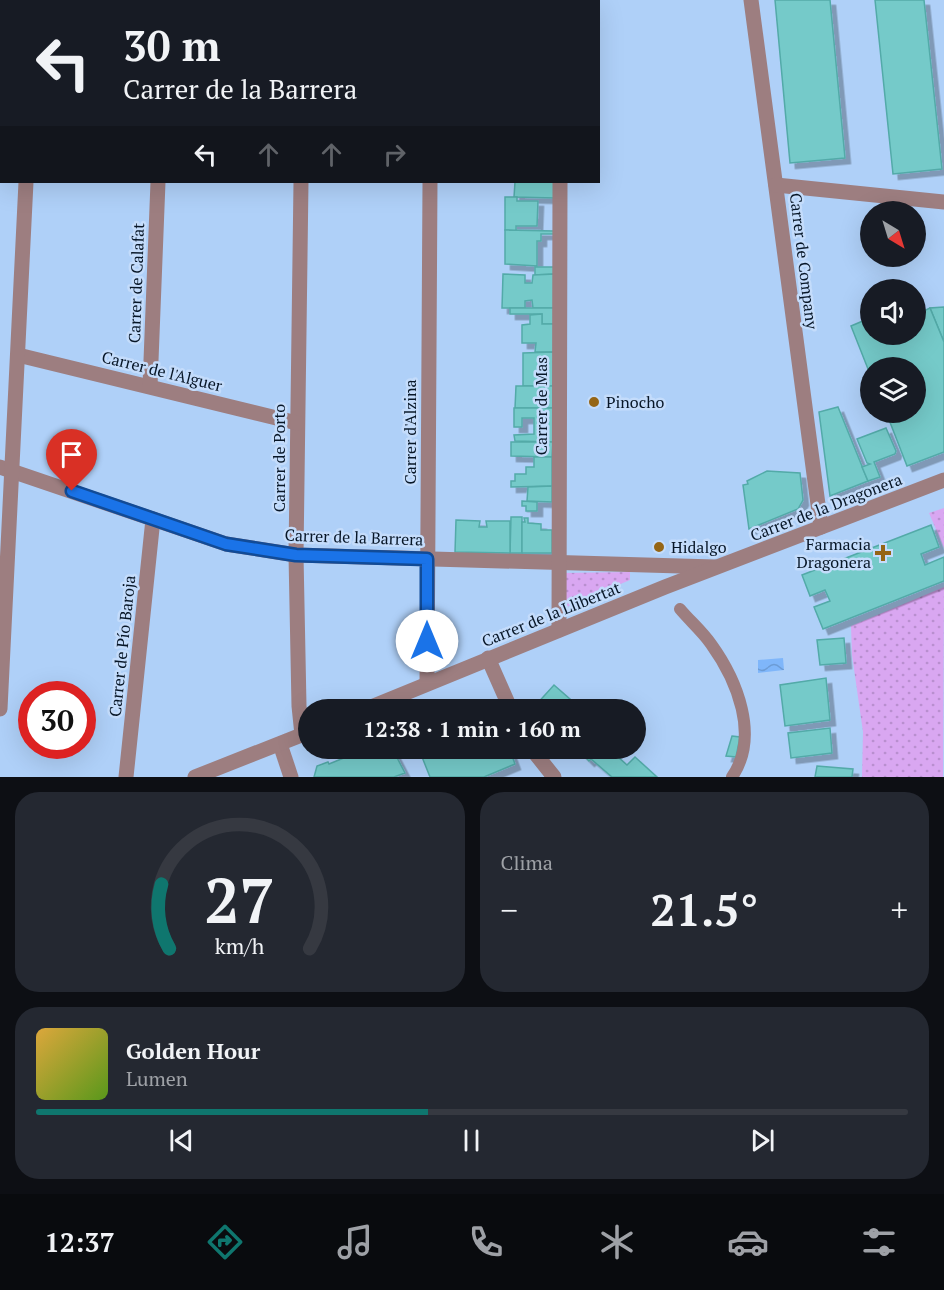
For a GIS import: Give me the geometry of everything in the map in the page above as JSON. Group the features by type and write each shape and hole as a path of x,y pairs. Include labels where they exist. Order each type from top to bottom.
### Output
{"street":[{"name":"Carrer de Company","path":"751,0 821,527"},
{"path":"0,709 6,469 18,355 26,183"},
{"name":"Carrer de Calafat","path":"150,386 158,183"},
{"name":"Carrer de Porto","path":"299,699 296,555 300,183"},
{"name":"Carrer d'Alzina","path":"427,683 429,183"},
{"name":"Carrer de Mas","path":"559,630 560,183"},
{"path":"777,185 944,202"},
{"name":"Carrer de l'Alguer","path":"18,355 297,423"},
{"name":"Carrer de la Barrera","path":"6,469 226,544 296,555 720,567"},
{"name":"Carrer de la Dragonera","path":"720,567 944,480"},
{"name":"Carrer de Pío Baroja","path":"126,777 153,519"},
{"name":"Carrer de la Llibertat","path":"390,699 720,567"},
{"path":"680,609 710,643 729,672 740,702 744,717 745,737 738,768 732,777"},
{"path":"488,658 506,699"},
{"path":"195,777 298,737"},
{"path":"280,744 291,777"},
{"path":"540,759 554,777"}],"shaded area":[{"path":"944,508 944,548 929,513"},
{"path":"630,572 630,580 562,609 563,573"},
{"path":"944,587 943,777 862,777 863,732 852,655 851,626"}],"water":[{"path":"783,658 784,670 758,673 758,660"}],"building":[{"path":"775,0 830,0 845,158 790,163"},
{"path":"875,0 924,0 942,169 893,174"},
{"path":"515,183 556,183 555,198 514,197"},
{"path":"505,197 517,197 517,201 538,201 537,226 516,226 516,231 505,230"},
{"path":"505,230 554,231 554,234 541,234 541,241 537,241 537,266 505,264"},
{"path":"535,267 555,267 555,274 535,275"},
{"path":"503,274 525,275 525,283 532,283 533,275 555,274 554,308 533,308 532,300 525,301 525,308 502,308"},
{"path":"944,307 944,342 930,308"},
{"path":"510,308 554,308 554,324 542,324 542,314 510,314"},
{"path":"930,308 944,342 944,452 907,466 890,423 926,423 926,357 863,357 851,326 860,322 860,345 926,345 926,310"},
{"path":"542,314 542,324 554,324 554,352 535,352 536,343 522,343 522,325 530,324 530,315"},
{"path":"554,352 553,386 523,386 523,353"},
{"path":"516,386 553,386 553,408 515,408"},
{"path":"838,407 868,481 830,496 819,412"},
{"path":"514,408 553,408 553,442 515,441 514,435 534,434 534,418 522,418 522,427 514,427"},
{"path":"886,428 896,451 895,454 874,462 880,477 868,481 862,467 870,464 867,463 857,439"},
{"path":"511,442 553,442 552,457 511,456"},
{"path":"534,457 552,457 552,486 511,487 511,481 515,481 515,474 526,474 526,467 534,467"},
{"path":"767,471 800,473 803,500 798,509 749,529 743,485"},
{"path":"552,486 552,502 527,501 528,487"},
{"path":"522,501 537,502 537,511 526,511 526,506 522,506"},
{"path":"511,517 522,517 522,553 510,553"},
{"path":"524,518 528,518 528,523 541,524 541,530 552,530 552,553 522,553"},
{"path":"456,520 480,521 479,527 487,527 486,521 510,521 510,553 455,552"},
{"path":"931,525 939,547 921,554 925,565 944,557 944,581 823,629 814,607 830,601 825,590 810,596 802,575"},
{"path":"844,638 846,663 820,665 817,640"},
{"path":"826,678 830,720 785,726 780,685"},
{"path":"554,685 570,699 541,699"},
{"path":"830,728 832,753 791,758 788,733"},
{"path":"732,736 740,737 736,757 726,756"},
{"path":"341,759 398,759 405,773 394,777 314,777 317,766 328,762 329,764"},
{"path":"423,759 513,759 515,764 484,777 430,777"},
{"path":"591,759 620,759 627,765 633,759 637,759 657,777 612,777"},
{"path":"817,766 853,769 852,777 815,777"}],"place":[{"name":"Pinocho","path":"594,402"},
{"name":"Hidalgo","path":"659,547"},
{"name":"Farmacia Dragonera","path":"883,553"}],"route":[{"path":"72,491 226,544 296,555 427,559 427,641"}]}
